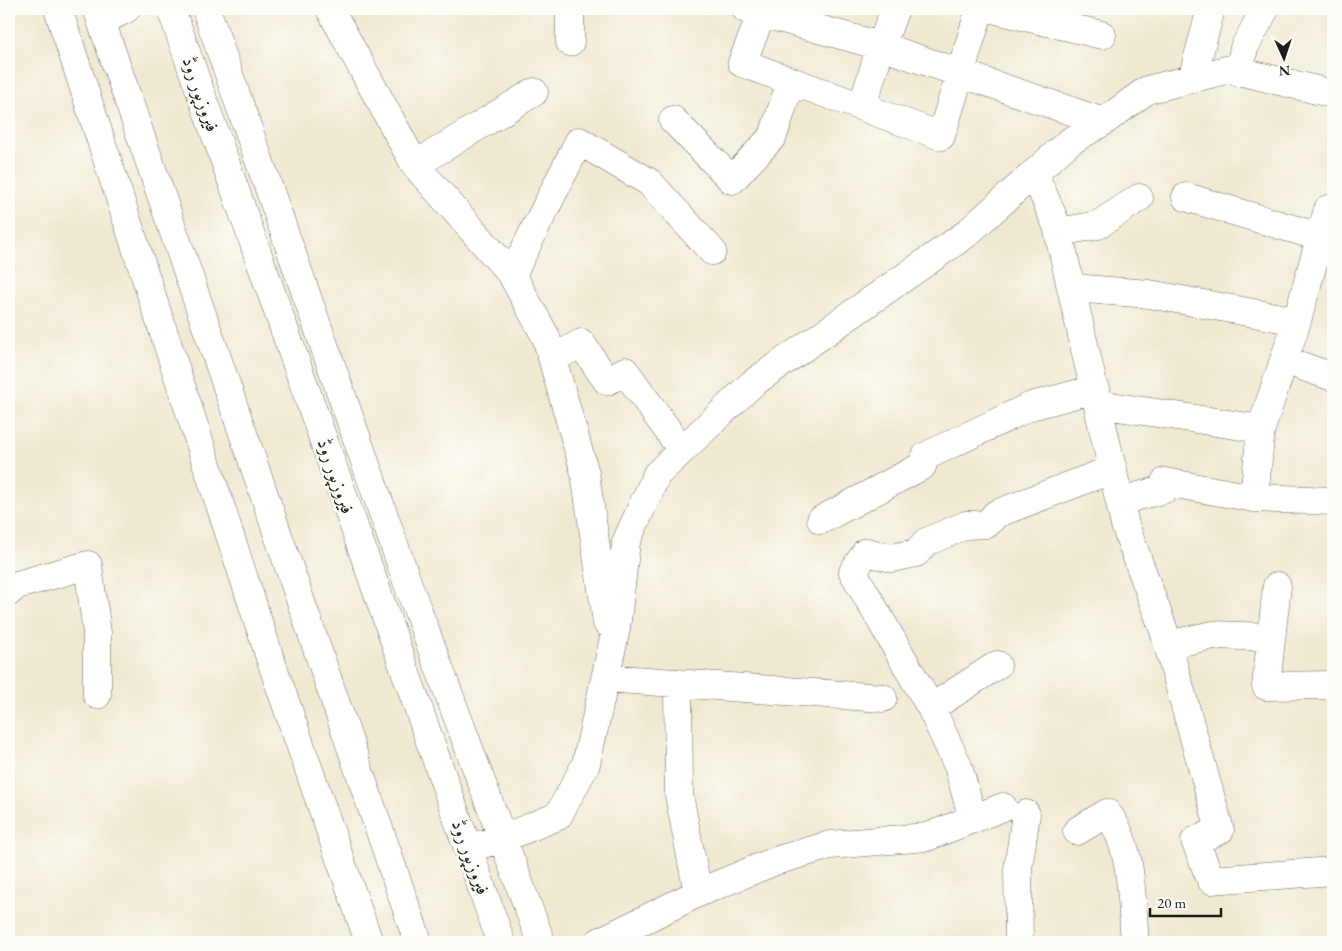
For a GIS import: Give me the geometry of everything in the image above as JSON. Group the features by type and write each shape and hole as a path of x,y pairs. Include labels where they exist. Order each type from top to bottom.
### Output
{"main road":[{"path":"58,9 271,661 369,942"},
{"path":"126,9 100,15 418,942"},
{"name":"فیروزپور روڈ","path":"170,9 501,942"},
{"path":"206,9 409,587 541,942"},
{"path":"330,9 415,165 512,275 546,337 585,473 611,650"},
{"path":"570,9 570,42"},
{"path":"862,107 880,46 895,9"},
{"path":"980,9 960,73 941,136 742,63 754,11 880,46 960,73 1103,122"},
{"path":"992,9 1102,35"},
{"path":"1192,79 1211,9"},
{"path":"1239,72 1244,48 1265,9"},
{"path":"468,848 502,839 558,816 586,764 616,629 626,542 657,474 753,383 965,235 1069,142 1103,122 1147,90 1230,69 1333,94"},
{"path":"673,120 732,180 773,136 791,81"},
{"path":"415,165 534,92"},
{"path":"512,275 579,141 649,182 712,251"},
{"path":"1034,173 1059,232 1125,525 1168,645 1220,830 1195,841 1211,880 1333,871"},
{"path":"1186,197 1320,237"},
{"path":"1059,232 1098,225 1139,198"},
{"path":"1254,498 1261,429 1297,321 1323,269 1320,237 1328,209"},
{"path":"1072,288 1149,294 1297,321"},
{"path":"552,359 581,343 607,381 625,371 682,450"},
{"path":"1284,360 1333,377"},
{"path":"821,520 922,466 926,456 1031,406 1096,397 1261,429"},
{"path":"973,819 958,766 931,708 853,572 866,552 892,558 916,553 926,542 966,525 987,524 996,514 1113,469"},
{"path":"1120,501 1165,489 1165,482 1254,498 1333,502"},
{"path":"9,592 17,585 88,565 97,633 97,695"},
{"path":"1276,586 1266,686 1333,685"},
{"path":"1168,645 1213,635 1271,637"},
{"path":"931,708 997,665"},
{"path":"605,678 883,698"},
{"path":"678,683 679,795 698,894"},
{"path":"599,942 698,894 775,861 830,845 927,836 973,819 1015,811 1019,942"},
{"path":"1076,832 1107,813 1114,822 1127,858 1135,942"}]}
